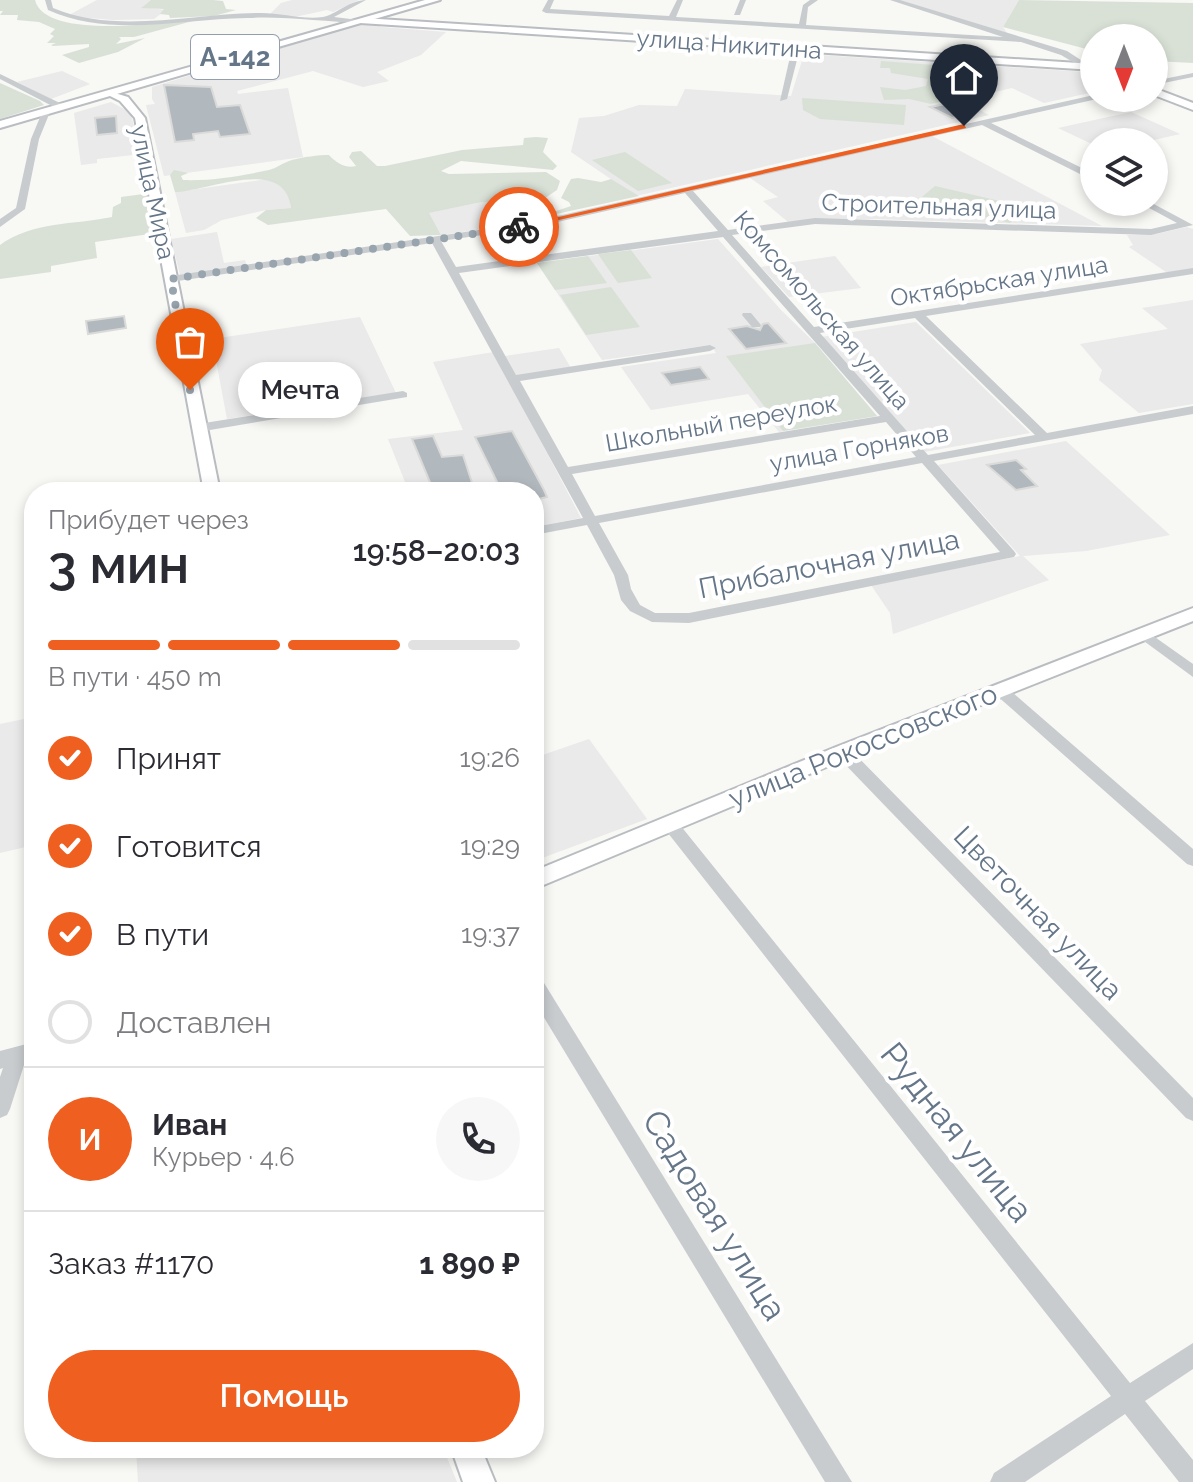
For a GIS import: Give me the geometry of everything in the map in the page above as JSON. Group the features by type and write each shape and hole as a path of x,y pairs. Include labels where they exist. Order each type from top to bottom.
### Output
{"highway":[{"name":"А-142","path":"0,125 435,0"}],"main road":[{"name":"улица Никитина","path":"363,21 1080,66"},
{"path":"1168,92 1193,107"},
{"name":"улица Мира","path":"112,93 129,103 140,118 210,482"},
{"name":"улица Рокоссовского","path":"544,876 843,752 1193,614"},
{"path":"470,1458 479,1482"}],"street":[{"path":"48,0 50,9 55,13 82,20 138,21 262,15 363,21"},
{"path":"332,19 329,16 363,0"},
{"path":"551,0 546,11 610,11 671,19 1023,40"},
{"path":"671,19 680,0"},
{"path":"737,13 743,0"},
{"path":"802,27 805,6 815,0"},
{"path":"893,0 1064,53 1080,62"},
{"path":"722,22 724,15 737,13 749,18 746,24"},
{"path":"728,44 734,23"},
{"path":"783,99 796,48"},
{"path":"1168,80 1193,75"},
{"path":"0,76 61,107"},
{"path":"171,279 531,225 1080,100"},
{"path":"0,224 20,209 35,139 46,112"},
{"path":"983,122 1080,171"},
{"name":"Комсомольская улица","path":"687,190 812,331 814,338 924,458"},
{"path":"1168,215 1190,226"},
{"name":"Строительная улица","path":"452,271 815,221 1151,232 1190,226"},
{"path":"436,241 590,521"},
{"name":"Октябрьская улица","path":"812,331 1193,271"},
{"path":"747,315 756,325"},
{"path":"918,315 1045,438"},
{"path":"513,379 710,348"},
{"path":"198,428 403,395"},
{"name":"улица Горняков","path":"544,529 1193,410"},
{"name":"Школьный переулок","path":"563,472 887,418"},
{"name":"Прибалочная улица","path":"590,521 621,575 623,593 630,604 656,620 689,618 1009,554 924,458"},
{"path":"1142,633 1193,672"},
{"path":"1000,690 1193,859"},
{"name":"Цветочная улица","path":"843,752 1193,1112"},
{"name":"Рудная улица","path":"670,824 1193,1480"},
{"name":"Садовая улица","path":"544,1000 839,1482"},
{"path":"0,1109 17,1055"},
{"path":"1003,1482 1193,1355"}],"shaded area":[{"path":"0,0 35,0 44,13 60,21 83,25 136,25 200,19 134,37 119,37 121,39 116,44 145,38 118,52 79,63 62,55 89,47 89,44 53,46 56,43 47,43 54,36 50,34 55,29 39,22 17,20 18,15 0,15 3,11 0,11"},
{"path":"97,0 151,0 142,7 166,10 154,19 113,20 67,16"},
{"path":"151,0 223,1 226,9 236,10 214,16 170,18 169,15 160,14 164,9 141,8"},
{"path":"292,0 359,0 333,12 327,10 290,18 267,17 281,3"},
{"path":"899,0 1019,0 1003,27 1007,33"},
{"path":"1019,0 1193,3 1193,63 1168,62 1168,24 1080,24 1080,47 1003,27"},
{"path":"367,22 382,27 446,32 421,55 377,72 389,81 363,87 313,71 237,91 238,94 288,88 303,157 164,176 146,105 155,104 152,87"},
{"path":"804,54 1080,72 1080,95 1044,103 1012,88 960,100 989,115 636,196 571,152 579,118 604,116 639,105 677,106 685,89 791,96"},
{"path":"881,61 961,67 974,80 969,97 941,97 944,101 931,104 909,99 884,100 880,87 905,90 926,86 928,79 891,73 890,68 880,68"},
{"path":"62,71 90,84 51,99 17,82"},
{"path":"0,83 40,101 44,105 0,119"},
{"path":"802,98 906,105 904,125 820,119 803,110"},
{"path":"111,102 130,112 142,154 97,159 97,163 81,165 74,113"},
{"path":"1131,112 1167,128 1080,128 1080,138 1058,128"},
{"path":"1168,129 1180,134 1168,137"},
{"path":"932,136 1102,226 875,219 788,222 763,201 778,197 750,178"},
{"path":"524,138 548,138 543,152 557,166 553,170 461,161 441,171 449,174 546,172 560,181 557,190 533,206 482,202 429,213 441,235 410,236 386,209 268,225 256,218 266,210 291,208 286,192 275,183 260,179 243,180 175,192 170,175 174,170 188,173 181,176 183,180 226,178 269,170 296,159 325,155 341,165 352,167 356,166 349,157 352,152 361,151 377,166 385,166 462,150 523,145"},
{"path":"625,152 672,183 638,191 592,160"},
{"path":"268,179 282,185 289,193 291,208 222,220 204,230 186,233 175,192"},
{"path":"571,179 601,182 611,179 639,196 533,219 571,206 561,198"},
{"path":"935,186 1026,207 1010,223 917,201"},
{"path":"151,193 156,233 95,242 97,258 51,266 51,272 0,279 0,245 13,237 40,228 112,217 113,207 121,203 121,197"},
{"path":"482,202 519,202 533,206 535,211 517,224 441,235 428,213"},
{"path":"1187,227 1193,229 1193,269 1169,274 1129,247 1133,245 1127,235 1156,234"},
{"path":"217,232 224,263 245,260 247,266 180,275 171,239"},
{"path":"718,239 815,343 877,416 779,432 748,394 651,410 621,367 716,353 711,345 602,360 537,263"},
{"path":"631,250 652,278 618,283 598,254"},
{"path":"588,256 607,283 555,290 537,263"},
{"path":"835,256 861,288 789,297 761,267"},
{"path":"611,287 640,327 586,335 560,295"},
{"path":"1193,300 1193,404 1139,413 1099,380 1102,370 1080,344 1168,329 1142,308"},
{"path":"360,317 396,393 227,419 212,339"},
{"path":"916,322 1030,433 924,452 821,337"},
{"path":"815,343 877,416 783,431 726,356"},
{"path":"559,348 571,368 508,378 581,518 544,525 544,482 405,482 388,439 463,430 433,362 500,351 505,356"},
{"path":"1066,441 1170,535 1086,551 1023,556 1049,580 893,634 890,613 871,585 1020,556 938,465"},
{"path":"24,719 24,847 0,853 0,724"},
{"path":"589,739 647,819 544,857 544,755"},
{"path":"137,1458 447,1458 457,1482 138,1482"}],"building":[{"path":"164,85 211,87 217,107 240,105 250,134 220,137 218,131 193,134 194,140 175,142"},
{"path":"951,103 973,113 952,118 930,107"},
{"path":"116,116 117,133 97,135 95,118"},
{"path":"124,316 126,328 88,334 86,321"},
{"path":"768,323 786,343 746,349 729,329 747,326 760,330 763,324"},
{"path":"700,367 709,379 671,385 662,373"},
{"path":"512,431 540,482 497,482 475,437"},
{"path":"433,436 442,457 463,455 472,482 430,482 412,439"},
{"path":"1016,460 1037,486 1016,490 987,465"}],"way so far":[{"path":"190,390 171,279 519,227"}],"place":[{"name":"Мечта","path":"190,390"}],"route":[{"path":"519,227 964,126"}]}
